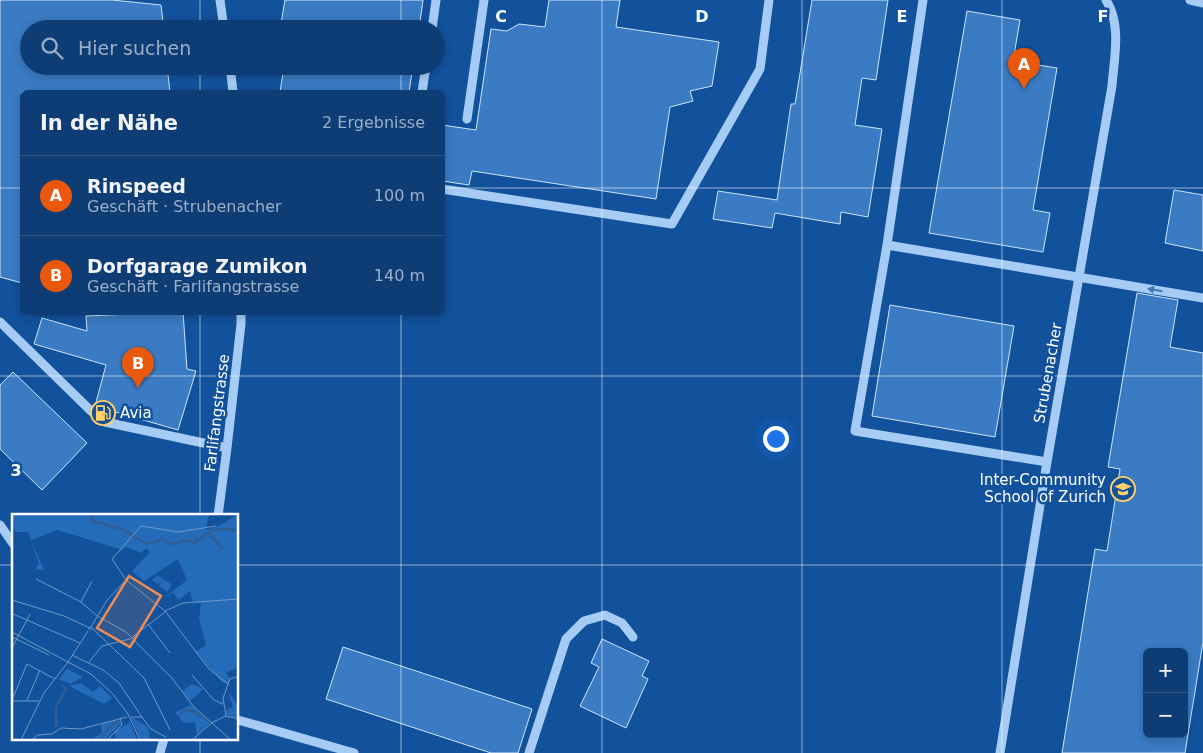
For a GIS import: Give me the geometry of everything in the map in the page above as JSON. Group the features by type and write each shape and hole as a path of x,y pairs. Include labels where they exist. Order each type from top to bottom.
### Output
{"street":[{"path":"220,0 223,20"},
{"path":"433,20 436,0"},
{"path":"467,119 484,0"},
{"path":"445,189 672,224 760,68 769,0"},
{"path":"923,0 887,245 855,431 1047,462"},
{"name":"Strubenacher","path":"1000,753 1047,462 1112,86 1116,36 1114,19 1106,0"},
{"path":"1190,0 1203,3"},
{"path":"231,75 233,90"},
{"path":"422,90 425,75"},
{"path":"887,245 1203,298"},
{"name":"Farlifangstrasse","path":"218,514 241,324 240,315"},
{"path":"0,322 90,411 105,422 227,448"},
{"path":"0,525 12,542"},
{"path":"529,753 566,639 584,621 605,615 622,623 633,637"},
{"path":"239,720 354,753"},
{"path":"160,753 164,740"}],"building":[{"path":"0,0 112,0 161,5 163,20 20,20 20,75 168,75 170,90 20,90 20,282 0,277"},
{"path":"285,0 423,0 420,20 282,20"},
{"path":"549,0 620,0 616,27 719,42 712,86 690,91 693,101 670,107 656,199 472,171 469,185 445,181 445,125 476,130 491,29 507,31 519,24 545,27"},
{"path":"812,0 888,0 876,80 862,78 855,125 882,129 868,217 841,212 840,224 775,213 772,228 713,219 718,191 777,200 791,104 795,104"},
{"path":"967,11 1020,20 1013,61 1057,68 1033,210 1050,213 1043,252 929,233"},
{"path":"283,75 412,75 409,90 280,90"},
{"path":"1174,190 1203,195 1203,251 1165,243"},
{"path":"1137,293 1178,300 1170,347 1203,353 1203,642 1188,734 1188,648 1143,648 1143,738 1187,738 1185,753 1062,753 1095,549 1107,551 1120,469 1108,467"},
{"path":"890,305 1014,326 995,437 872,416"},
{"path":"183,315 187,369 196,371 178,430 95,406 106,365 34,344 42,318 87,331 86,316"},
{"path":"13,372 87,443 42,490 0,449 0,385"},
{"path":"602,639 649,661 642,676 648,679 626,728 580,706 599,667 591,663"},
{"path":"343,647 532,709 518,753 491,753 326,699"}],"place":[{"name":"Rinspeed","path":"1024,89"},
{"name":"Dorfgarage Zumikon","path":"138,388"},
{"name":"Avia","path":"103,413"},
{"name":"Inter-Community School of Zurich","path":"1123,489"}]}
